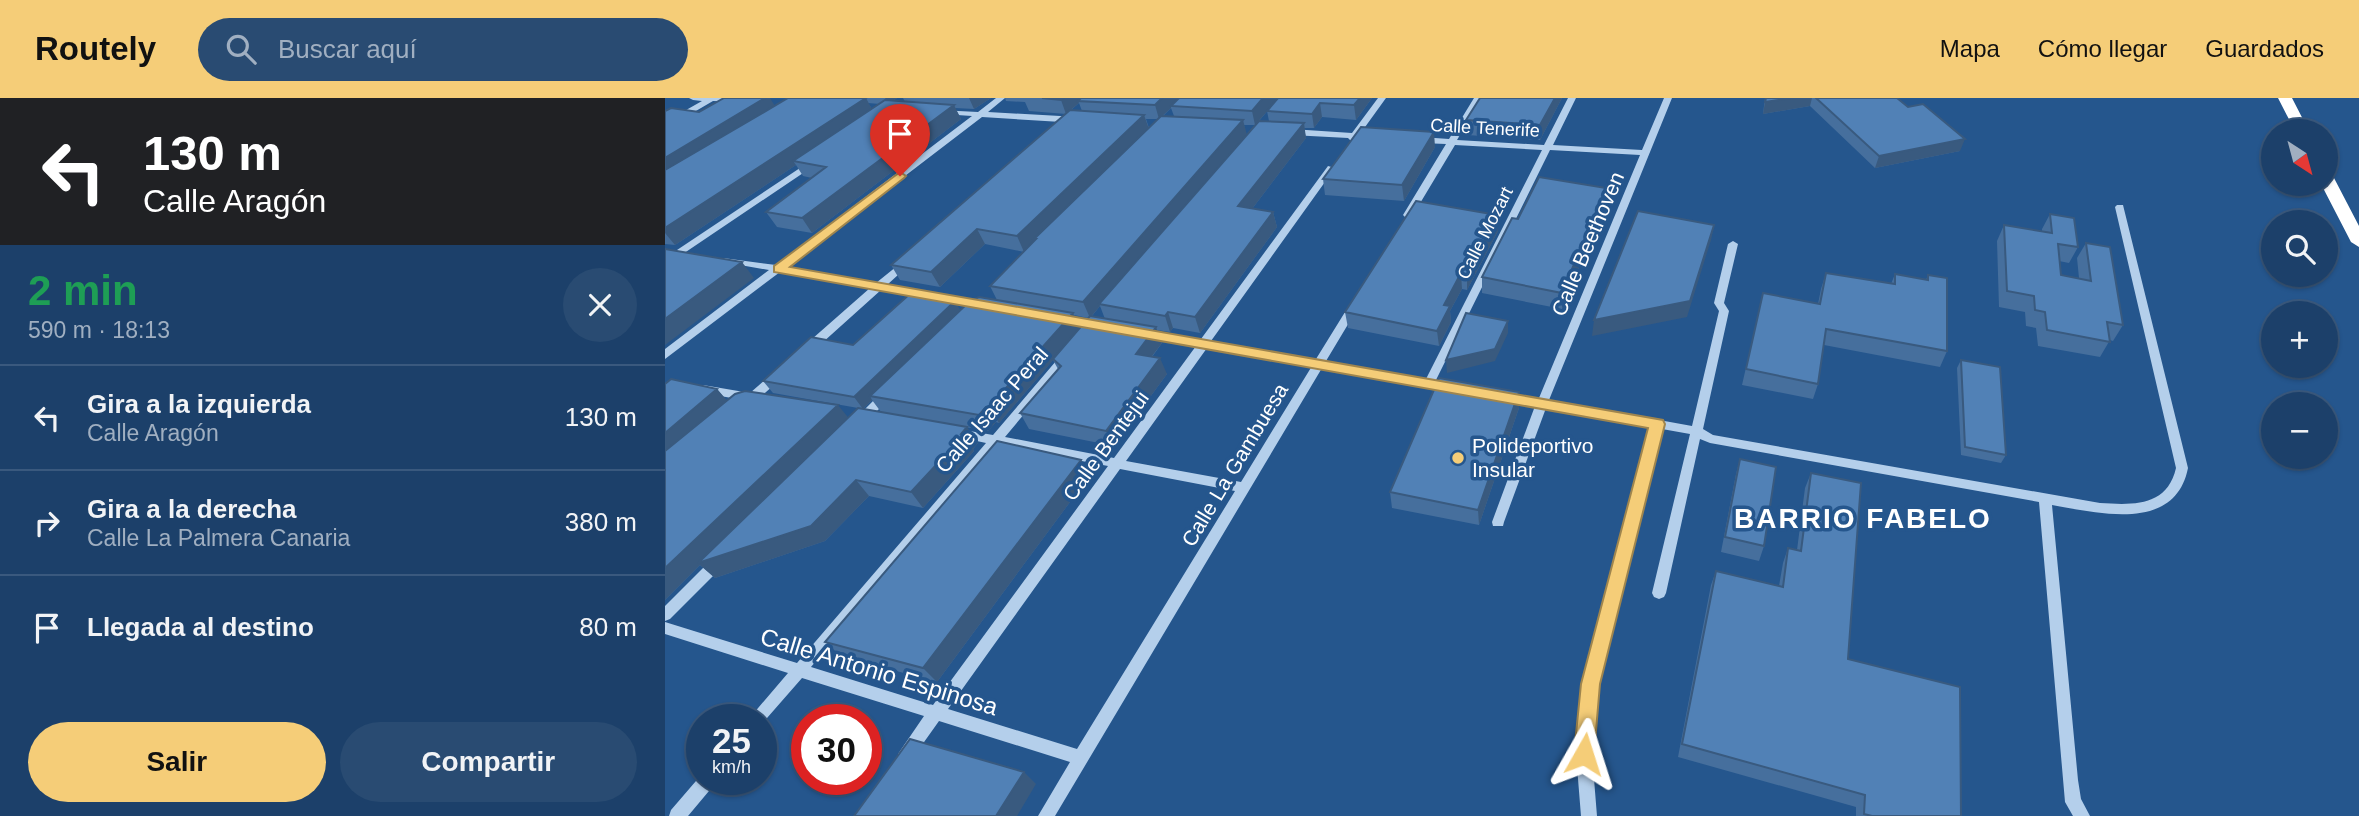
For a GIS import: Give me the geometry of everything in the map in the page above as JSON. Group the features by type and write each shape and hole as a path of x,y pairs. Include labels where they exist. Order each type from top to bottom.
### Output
{"highway":[{"path":"2285,98 2296,119"},
{"path":"2335,196 2359,243"}],"street":[{"path":"694,98 750,101"},
{"path":"665,126 713,98"},
{"path":"665,355 1001,98"},
{"name":"Calle Bentejui","path":"898,765 1382,98"},
{"path":"1403,223 1478,98"},
{"name":"Calle Mozart","path":"1429,383 1572,98"},
{"name":"Calle Beethoven","path":"1542,404 1668,98"},
{"path":"1059,128 1086,105"},
{"path":"930,111 1083,120"},
{"path":"1286,132 1347,147 1382,137"},
{"name":"Calle Tenerife","path":"1410,139 1646,153"},
{"path":"665,263 687,253 825,154"},
{"path":"1492,394 1696,431 1710,439 2100,508 2150,507 2171,495 2181,478 2180,456 2120,207"},
{"path":"1659,593 1724,311 1719,303 1733,244"},
{"path":"665,250 687,253"},
{"path":"801,355 919,251"},
{"path":"718,258 980,304"},
{"name":"Calle La Gambuesa","path":"1046,816 1361,293"},
{"path":"971,313 980,304 991,300"},
{"path":"1136,331 1467,390"},
{"name":"Calle Isaac Peral","path":"771,704 993,439 1076,345"},
{"path":"747,402 791,363"},
{"path":"690,386 747,402 771,399"},
{"path":"845,435 893,388"},
{"path":"1498,522 1542,404"},
{"path":"1589,816 1584,754 1591,684 1657,424"},
{"path":"942,430 1244,488"},
{"path":"2045,498 2070,780 2073,802 2083,816"},
{"path":"665,615 731,549"},
{"name":"Calle Antonio Espinosa","path":"665,628 1081,758"},
{"path":"677,816 695,795"}],"building":[{"path":"724,98 765,98 665,158 665,111 671,108 699,112"},
{"path":"788,98 866,98 665,228 665,170"},
{"path":"1081,98 1162,98 1155,105 1078,101"},
{"path":"1179,98 1263,98 1252,111 1171,106"},
{"path":"1278,98 1360,98 1354,105 1320,103 1312,114 1267,111"},
{"path":"1480,98 1555,98 1540,125 1466,120"},
{"path":"1766,98 1793,98 1765,102"},
{"path":"1816,98 1897,98 1908,107 1923,104 1965,139 1879,156"},
{"path":"885,100 954,105 802,218 766,212 826,167 793,161"},
{"path":"1070,110 1144,115 1017,236 977,229 931,272 891,265"},
{"path":"1161,116 1243,120 1083,302 990,286 1034,239"},
{"path":"1259,121 1304,123 1238,206 1273,212 1195,317 1168,312 1165,316 1099,304"},
{"path":"1361,127 1434,132 1402,185 1323,179"},
{"path":"1539,177 1606,188 1562,293 1482,277 1512,218 1518,219"},
{"path":"1416,201 1497,215 1467,275 1461,273 1444,305 1450,306 1437,331 1345,312"},
{"path":"1638,211 1714,225 1690,301 1594,320"},
{"path":"2050,214 2074,218 2078,247 2058,244 2061,275 2091,281 2086,243 2110,247 2123,325 2107,322 2110,342 2047,330 2045,312 2035,310 2034,296 2007,291 2004,225 2052,233"},
{"path":"665,249 742,262 665,319"},
{"path":"1826,273 1895,284 1895,274 1928,280 1928,275 1947,278 1947,351 1826,329 1818,384 1746,369 1763,293 1820,304"},
{"path":"912,292 955,301 854,397 763,381 811,337 853,345"},
{"path":"979,297 1073,313 979,415 870,396 970,301"},
{"path":"1466,313 1508,321 1495,349 1446,360"},
{"path":"1090,316 1156,327 1136,354 1160,358 1106,431 1020,413 1061,366 1053,359"},
{"path":"1961,360 2000,367 2006,455 1965,447"},
{"name":"Polideportivo Insular","path":"1439,378 1519,392 1478,510 1390,492"},
{"path":"671,379 717,389 665,433 665,384"},
{"path":"745,391 838,405 665,568 665,451 735,394"},
{"path":"858,408 967,427 961,434 964,435 911,492 856,480 811,526 698,563"},
{"path":"997,441 1081,460 923,668 825,642"},
{"path":"1740,459 1776,467 1764,546 1725,537"},
{"path":"1811,473 1861,483 1848,659 1960,687 1961,816 1864,814 1865,795 1682,744 1716,571 1783,587 1788,548 1801,551"},
{"path":"910,739 1024,772 996,816 854,816 869,795 882,795 882,778"}],"place":[{"name":"Polideportivo Insular","path":"1458,458"}],"district":[{"name":"BARRIO FABELO","path":"1863,518"}],"route":[{"path":"900,176 778,269 1657,424 1591,684 1584,754"}]}
